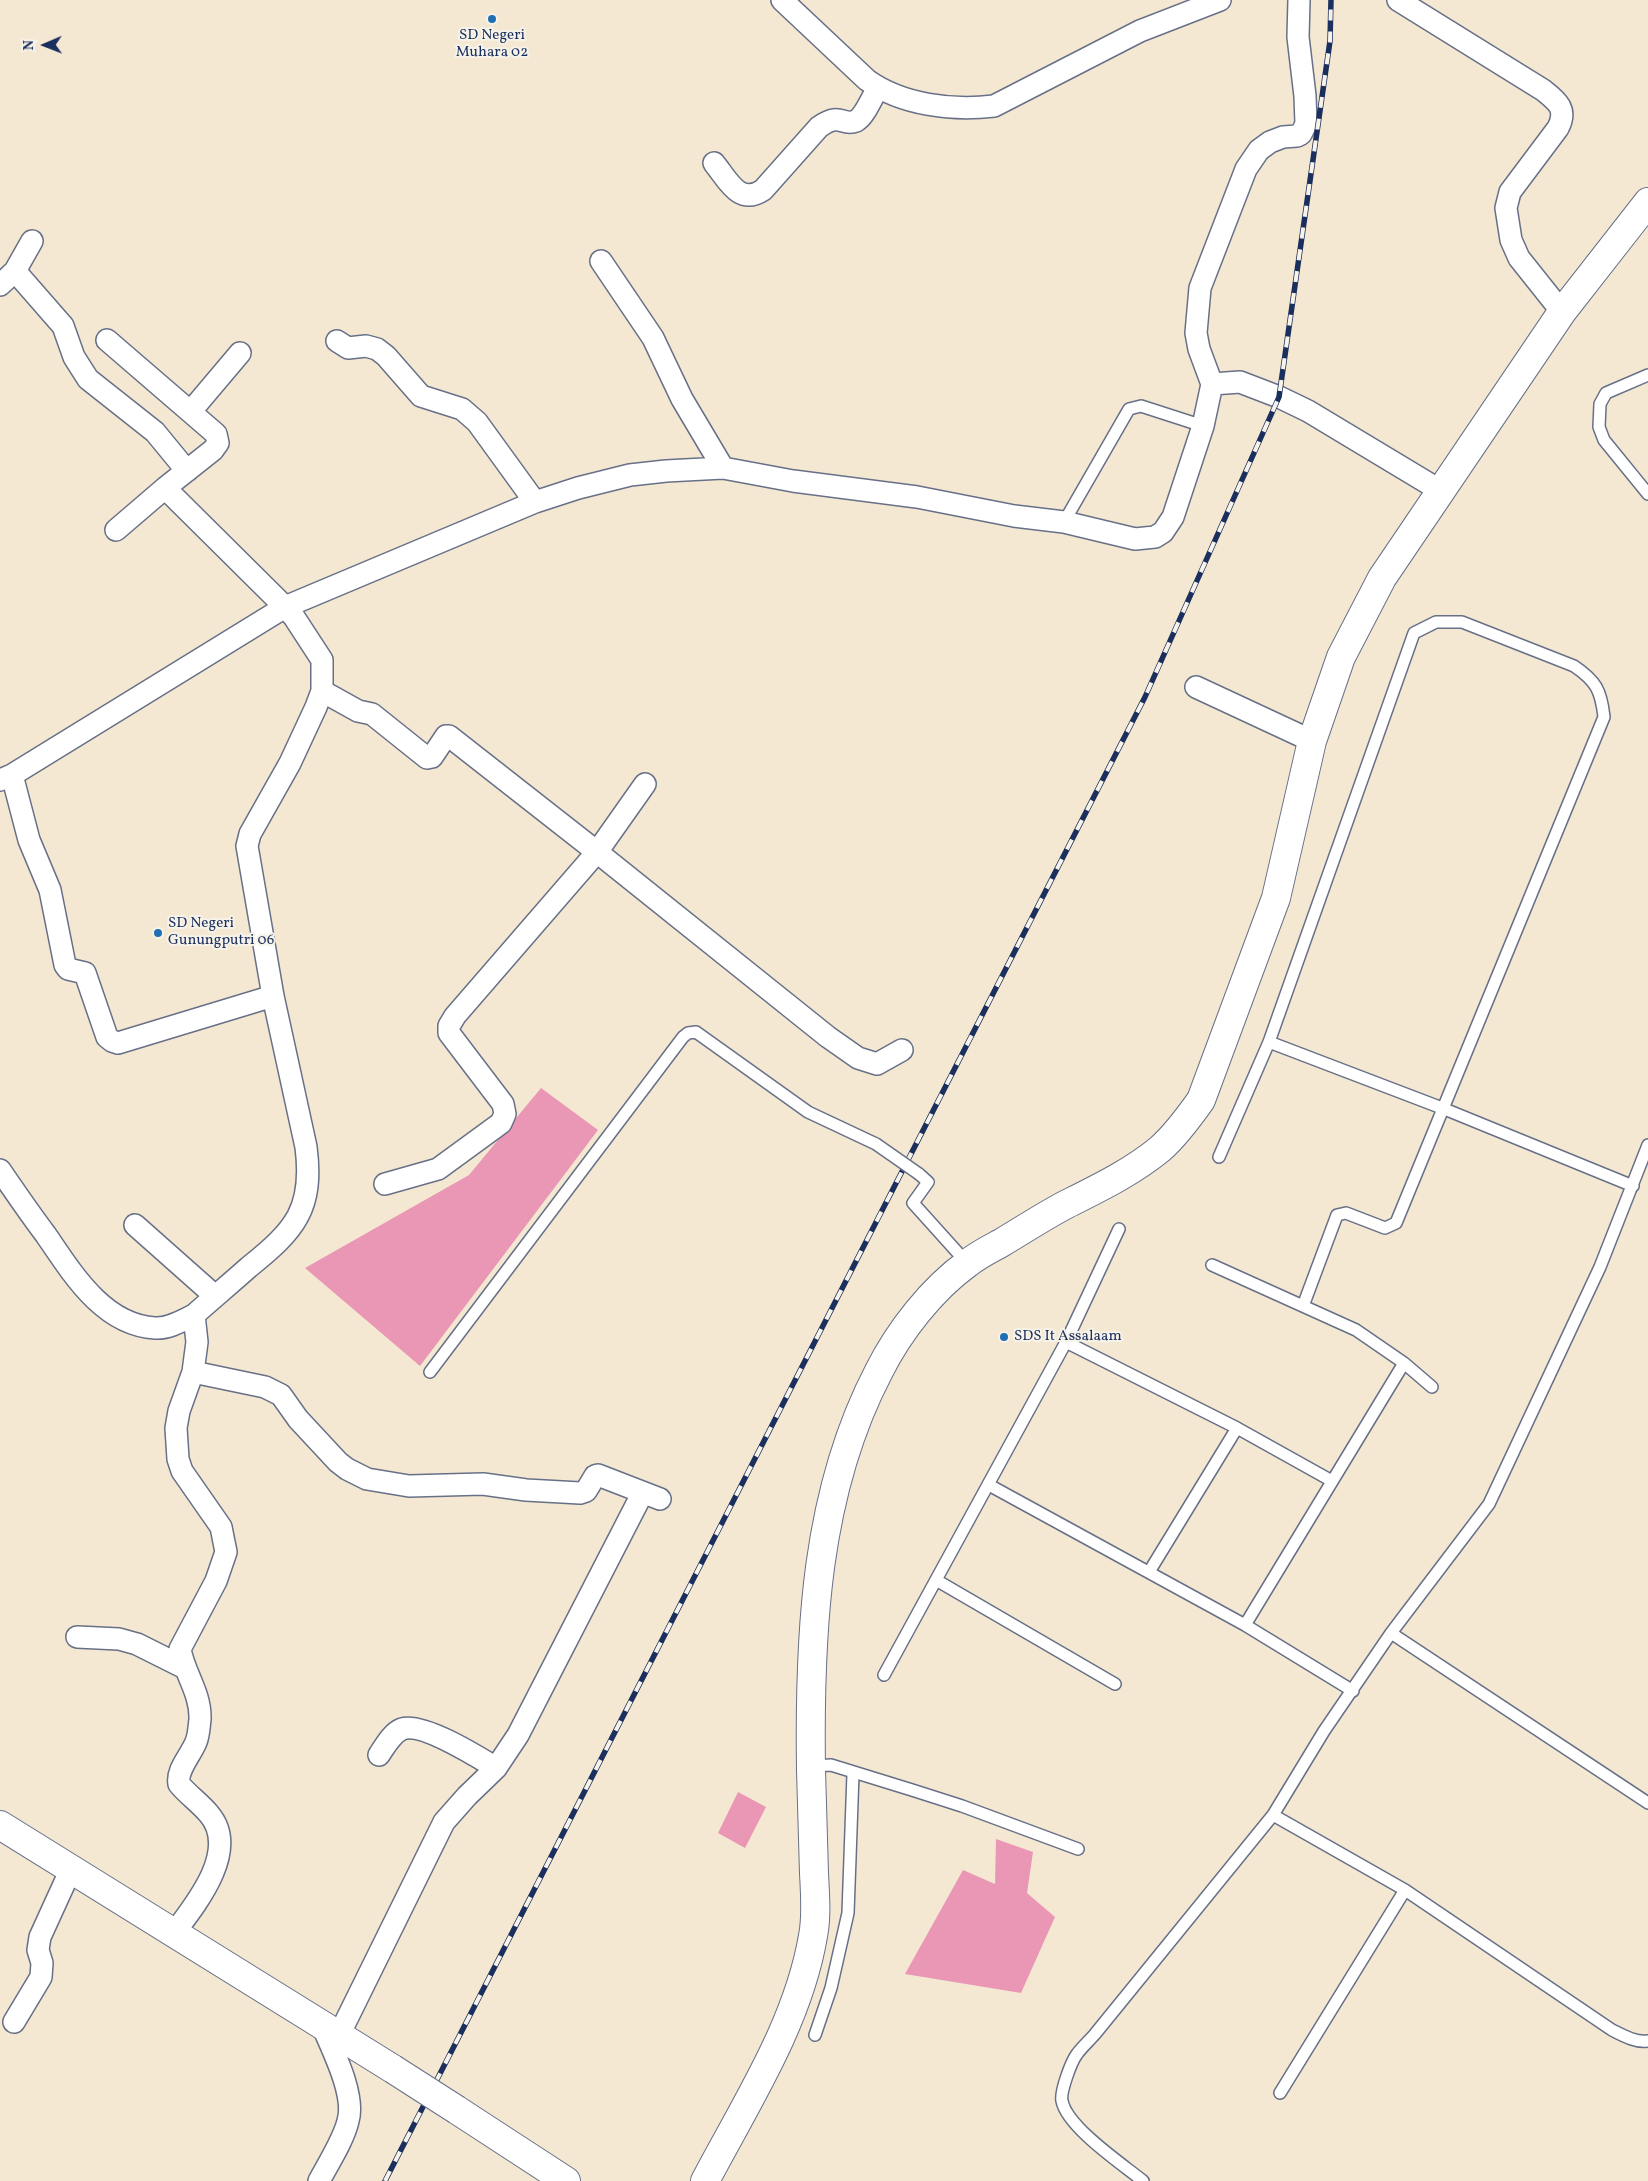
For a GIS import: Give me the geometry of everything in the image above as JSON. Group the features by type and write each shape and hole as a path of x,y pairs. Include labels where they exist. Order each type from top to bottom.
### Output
{"street":[{"path":"782,0 867,80 878,88 904,97 945,107 969,109 994,106 1140,31 1220,0"},
{"path":"273,996 118,1043 112,1042 107,1037 87,975 68,969 66,965 50,890 6,778 285,607 535,502 578,488 630,475 666,470 723,468 793,481 917,497 1014,516 1064,522 1134,539 1146,539 1163,532 1173,517 1203,426 1212,384 1199,350 1196,333 1200,288 1246,169 1259,150 1270,142 1282,137 1301,134 1306,124 1305,96 1298,37 1299,0"},
{"path":"1398,0 1542,90 1557,101 1562,110 1563,119 1558,128 1510,192 1506,208 1511,240 1519,258 1562,312"},
{"path":"714,163 738,192 745,196 756,195 763,190 819,127 836,118 848,122 855,121 860,117 878,88"},
{"path":"705,2181 791,2032 808,1961 814,1932 811,1766 815,1606 830,1509 846,1450 856,1421 879,1370 898,1338 923,1305 967,1263 1046,1215 1121,1177 1161,1148 1186,1122 1201,1100 1276,898 1312,741 1341,658 1382,578 1562,312 1648,202"},
{"path":"0,285 15,271 32,241"},
{"path":"601,261 653,338 682,399 723,468"},
{"path":"15,271 63,326 74,356 92,383 155,432 187,470"},
{"path":"107,340 191,411 216,434 219,440 213,450 116,530"},
{"path":"337,341 348,348 366,346 377,350 386,356 422,396 466,412 477,422 535,502"},
{"path":"191,411 240,353"},
{"path":"1212,384 1240,382 1279,397 1308,411 1441,491"},
{"path":"0,1170 80,1285 114,1315 136,1325 156,1328 178,1323 194,1315 278,1243 292,1229 302,1209 306,1193 309,1168 306,1147 273,996 247,846 250,834 290,764 322,691 322,660 294,617 285,607 165,488"},
{"path":"1196,686 1312,741"},
{"path":"322,691 358,711 372,714 428,758 432,757 446,736 449,736 828,1037 858,1058 877,1064 902,1050"},
{"path":"385,1184 432,1172 501,1123 504,1114 503,1104 449,1033 449,1026 455,1016 597,852 645,784"},
{"path":"135,1225 215,1296"},
{"path":"174,1933 203,1892 217,1865 220,1850 220,1836 210,1814 182,1789 178,1780 197,1740 199,1723 199,1702 185,1668 181,1644 216,1581 226,1552 220,1527 182,1471 178,1459 176,1428 179,1411 193,1372 197,1342 194,1315"},
{"path":"193,1372 275,1391 281,1395 298,1418 331,1455 347,1469 367,1480 409,1486 483,1484 526,1490 580,1493 586,1491 595,1476 598,1475 651,1496 518,1735 496,1768 457,1806 444,1822 330,2030 349,2104 349,2121 320,2181"},
{"path":"77,1637 119,1639 137,1644 185,1668"},
{"path":"379,1755 398,1731 404,1728 413,1728 455,1744 496,1768"},
{"path":"0,1825 393,2069 566,2181"},
{"path":"14,2022 41,1976 42,1963 38,1950 40,1937 71,1869"}],"lane":[{"path":"1648,375 1606,393 1600,404 1599,427 1604,440 1648,494"},
{"path":"1064,522 1129,409 1141,406 1203,426"},
{"path":"1219,1157 1269,1042 1414,633 1436,622 1462,622 1574,666 1589,676 1599,690 1604,717 1396,1223 1390,1228 1381,1228 1346,1213 1337,1215 1303,1306"},
{"path":"430,1372 683,1037 688,1033 696,1032 808,1112 876,1144 919,1174 928,1182 913,1203 967,1263"},
{"path":"1269,1042 1442,1108 1632,1186"},
{"path":"1144,2181 1105,2152 1065,2112 1061,2099 1075,2056 1273,1815 1324,1731 1391,1633 1489,1504 1600,1267 1648,1145"},
{"path":"884,1675 1066,1342 1119,1229"},
{"path":"1212,1265 1356,1330 1404,1362 1432,1387"},
{"path":"1066,1342 1237,1428 1332,1481"},
{"path":"1245,1625 1404,1362"},
{"path":"1149,1572 1237,1428"},
{"path":"989,1485 1245,1625 1353,1691"},
{"path":"936,1580 1115,1684"},
{"path":"1391,1633 1648,1803"},
{"path":"811,1766 831,1765 853,1774 962,1806 1078,1849"},
{"path":"815,2035 830,1988 848,1913 853,1774"},
{"path":"1273,1815 1405,1890 1612,2030 1626,2037 1644,2042 1648,2041"},
{"path":"1280,2093 1405,1890"}],"building":[{"path":"541,1088 598,1130 420,1366 305,1268 469,1175"},
{"path":"738,1792 766,1807 745,1848 718,1833"},
{"path":"996,1839 1033,1852 1027,1893 1055,1917 1021,1993 905,1974 963,1870 995,1884"}],"railway":[{"path":"385,2181 1145,697 1279,397 1330,41 1331,0"}],"place":[{"name":"SD Negeri Muhara 02","path":"492,19"},
{"name":"SD Negeri Gunungputri 06","path":"158,933"},
{"name":"SDS It Assalaam","path":"1004,1337"}]}
